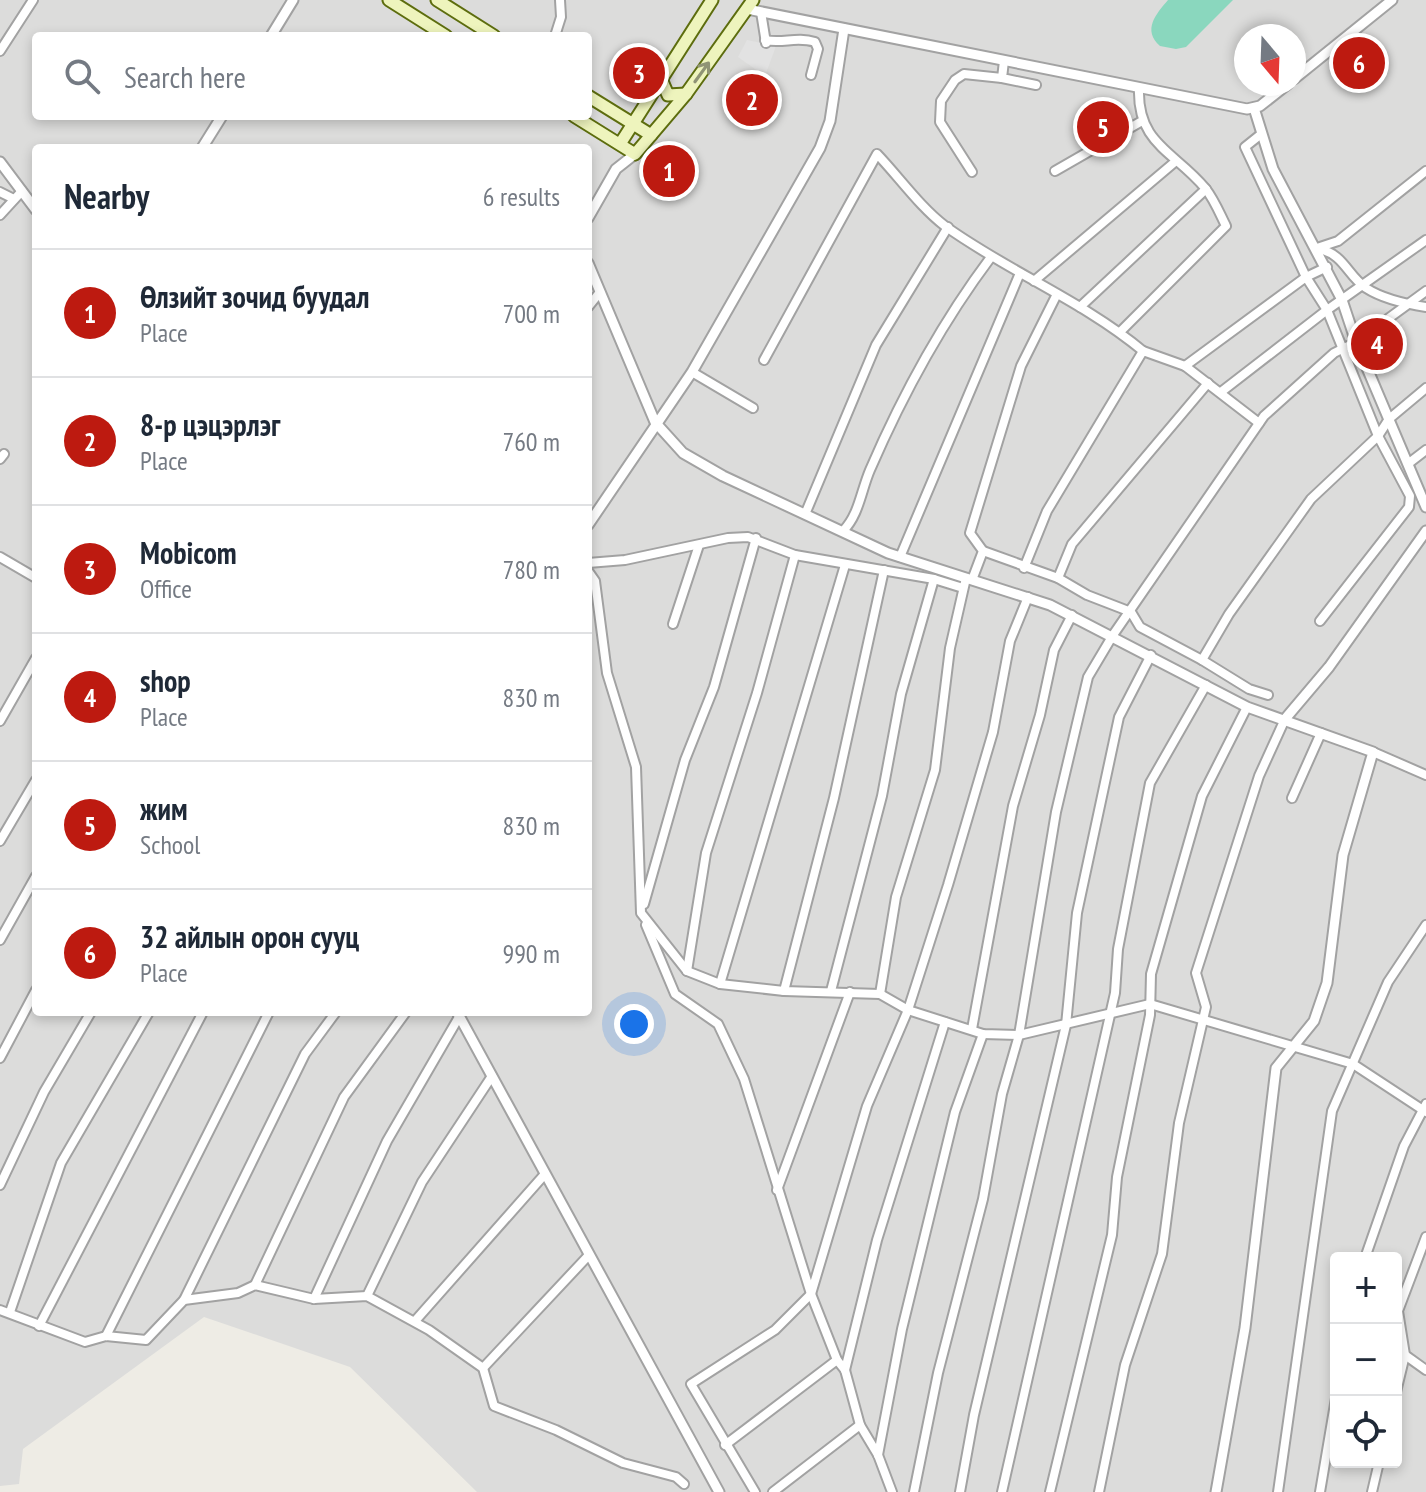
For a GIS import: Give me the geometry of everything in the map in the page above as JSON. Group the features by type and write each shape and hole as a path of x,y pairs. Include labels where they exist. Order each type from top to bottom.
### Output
{"main road":[{"path":"389,0 440,32"},
{"path":"437,0 488,32"},
{"path":"620,144 712,0"},
{"path":"581,120 635,154 686,94 750,5"},
{"path":"661,79 668,95 686,94"},
{"path":"592,98 651,135"}],"street":[{"path":"0,51 33,0"},
{"path":"273,32 293,0"},
{"path":"556,32 561,17 560,0"},
{"path":"1306,69 1386,2"},
{"path":"750,5 761,12 1139,88 1254,108 1271,96"},
{"path":"761,12 766,42 778,44 792,38 815,42 818,49 811,75"},
{"path":"592,519 655,422 692,372 826,135 844,29"},
{"path":"1002,78 1004,61"},
{"path":"972,172 940,122 941,101 955,80 964,74 1036,85"},
{"path":"1120,332 1226,226 1206,189 1176,161 1142,121 1138,112 1139,88"},
{"path":"1254,108 1273,169 1342,300 1356,342 1426,507"},
{"path":"204,144 220,120"},
{"path":"1055,171 1142,121"},
{"path":"1260,135 1245,147 1306,277 1327,310 1378,436 1407,489 1409,507 1320,621"},
{"path":"592,211 616,169 620,144"},
{"path":"616,169 635,154"},
{"path":"764,360 877,154 948,227 991,257 1120,332 1143,351 1185,366 1259,423"},
{"path":"1034,281 1176,161"},
{"path":"0,162 18,195 32,207"},
{"path":"1317,248 1338,241 1426,171"},
{"path":"1080,307 1206,189"},
{"path":"0,192 18,195"},
{"path":"0,215 18,195"},
{"path":"806,512 876,345 948,227"},
{"path":"1221,392 1327,310 1426,240"},
{"path":"1317,248 1341,258 1363,286 1409,304 1426,307"},
{"path":"843,531 853,521 870,470 937,339 961,298 991,257"},
{"path":"1185,366 1306,277 1327,267"},
{"path":"592,273 655,422 668,440 696,461 900,557 967,582 1028,597 1072,615 1247,707 1373,752 1426,775"},
{"path":"900,557 1020,273"},
{"path":"914,1492 938,1373 983,1199 1002,1094 1019,1035 1056,812 1088,677 1113,635 1259,423 1344,348 1426,291"},
{"path":"592,302 600,292"},
{"path":"1057,294 1021,366 970,533 983,551 1058,578 1087,595 1131,612 1140,627 1249,689 1268,695"},
{"path":"1024,568 1047,511 1143,351"},
{"path":"692,372 753,408"},
{"path":"1058,578 1072,544 1208,383"},
{"path":"1202,660 1229,614 1311,499 1378,436 1389,419 1426,388"},
{"path":"1409,463 1426,450"},
{"path":"1099,1492 1125,1365 1162,1254 1179,1123 1206,1007 1196,973 1259,776 1285,719 1329,667 1426,531"},
{"path":"592,562 728,538 756,538 795,555 967,582"},
{"path":"641,913 685,760 714,687 756,538"},
{"path":"673,624 699,545"},
{"path":"880,994 896,897 935,770 950,648 967,582 983,551"},
{"path":"687,971 706,853 761,679 795,555"},
{"path":"0,557 32,576"},
{"path":"720,984 845,565"},
{"path":"784,991 834,798 884,570"},
{"path":"592,577 607,673 636,767 641,913 675,994 718,1024 744,1079 811,1294 837,1360 845,1370 860,1425 878,1455 889,1489 878,1492"},
{"path":"831,991 882,796 901,694 934,579"},
{"path":"755,1492 691,1384 775,1330 811,1294 867,1106 908,1010 993,732 1010,641 1028,597"},
{"path":"972,1029 1013,806 1040,715 1054,650 1072,615"},
{"path":"960,1492 987,1358 1066,1025 1077,913 1119,717 1151,655"},
{"path":"0,721 32,665"},
{"path":"1002,1492 1109,1016 1150,783 1206,685"},
{"path":"1050,1492 1112,1235 1117,1177 1150,1004 1151,974 1202,796 1247,707"},
{"path":"1292,798 1321,733"},
{"path":"1216,1492 1245,1328 1276,1068 1314,1021 1327,983 1343,855 1373,752"},
{"path":"0,841 32,787"},
{"path":"0,940 32,883"},
{"path":"641,913 687,971 720,984 784,991 880,994 908,1010 983,1034 1019,1035 1150,1004 1353,1064 1425,1108 1404,1146 1367,1252"},
{"path":"1278,1492 1332,1111 1388,982 1426,925"},
{"path":"777,1192 850,992"},
{"path":"0,1058 32,998"},
{"path":"0,1185 44,1092 89,1016"},
{"path":"147,1016 61,1163 5,1311 85,1342 106,1336 146,1340 184,1300 305,1054 333,1016"},
{"path":"39,1326 201,1016"},
{"path":"106,1336 267,1016"},
{"path":"255,1285 344,1097 403,1016"},
{"path":"314,1299 387,1141 457,1016"},
{"path":"459,1016 719,1492"},
{"path":"845,1370 877,1240 945,1022"},
{"path":"878,1455 902,1329 955,1112 983,1034"},
{"path":"367,1296 422,1182 492,1076"},
{"path":"415,1321 545,1174"},
{"path":"1402,1367 1405,1355 1398,1311 1426,1237"},
{"path":"483,1368 588,1256"},
{"path":"184,1300 238,1293 255,1285 314,1299 367,1296 415,1321 483,1368 494,1406 556,1430 623,1463 676,1477 684,1484"},
{"path":"1405,1355 1426,1370"},
{"path":"725,1445 837,1360"},
{"path":"773,1492 860,1425"},
{"path":"1320,1492 1330,1433"},
{"path":"1372,1492 1378,1468"}],"shaded area":[{"path":"0,0 1426,0 1426,1492 477,1492 350,1367 204,1317 23,1449 19,1484 0,1486"},
{"path":"747,40 776,46 765,76 738,57"}],"green space":[{"path":"1168,0 1233,0 1186,47 1176,49 1160,46 1151,28 1155,16"}],"place":[{"name":"32 айлын орон сууц","path":"1359,63"},
{"name":"Mobicom","path":"639,73"},
{"name":"8-р цэцэрлэг","path":"752,100"},
{"name":"жим","path":"1103,127"},
{"name":"Өлзийт зочид буудал","path":"669,171"},
{"name":"shop","path":"1377,344"}]}
